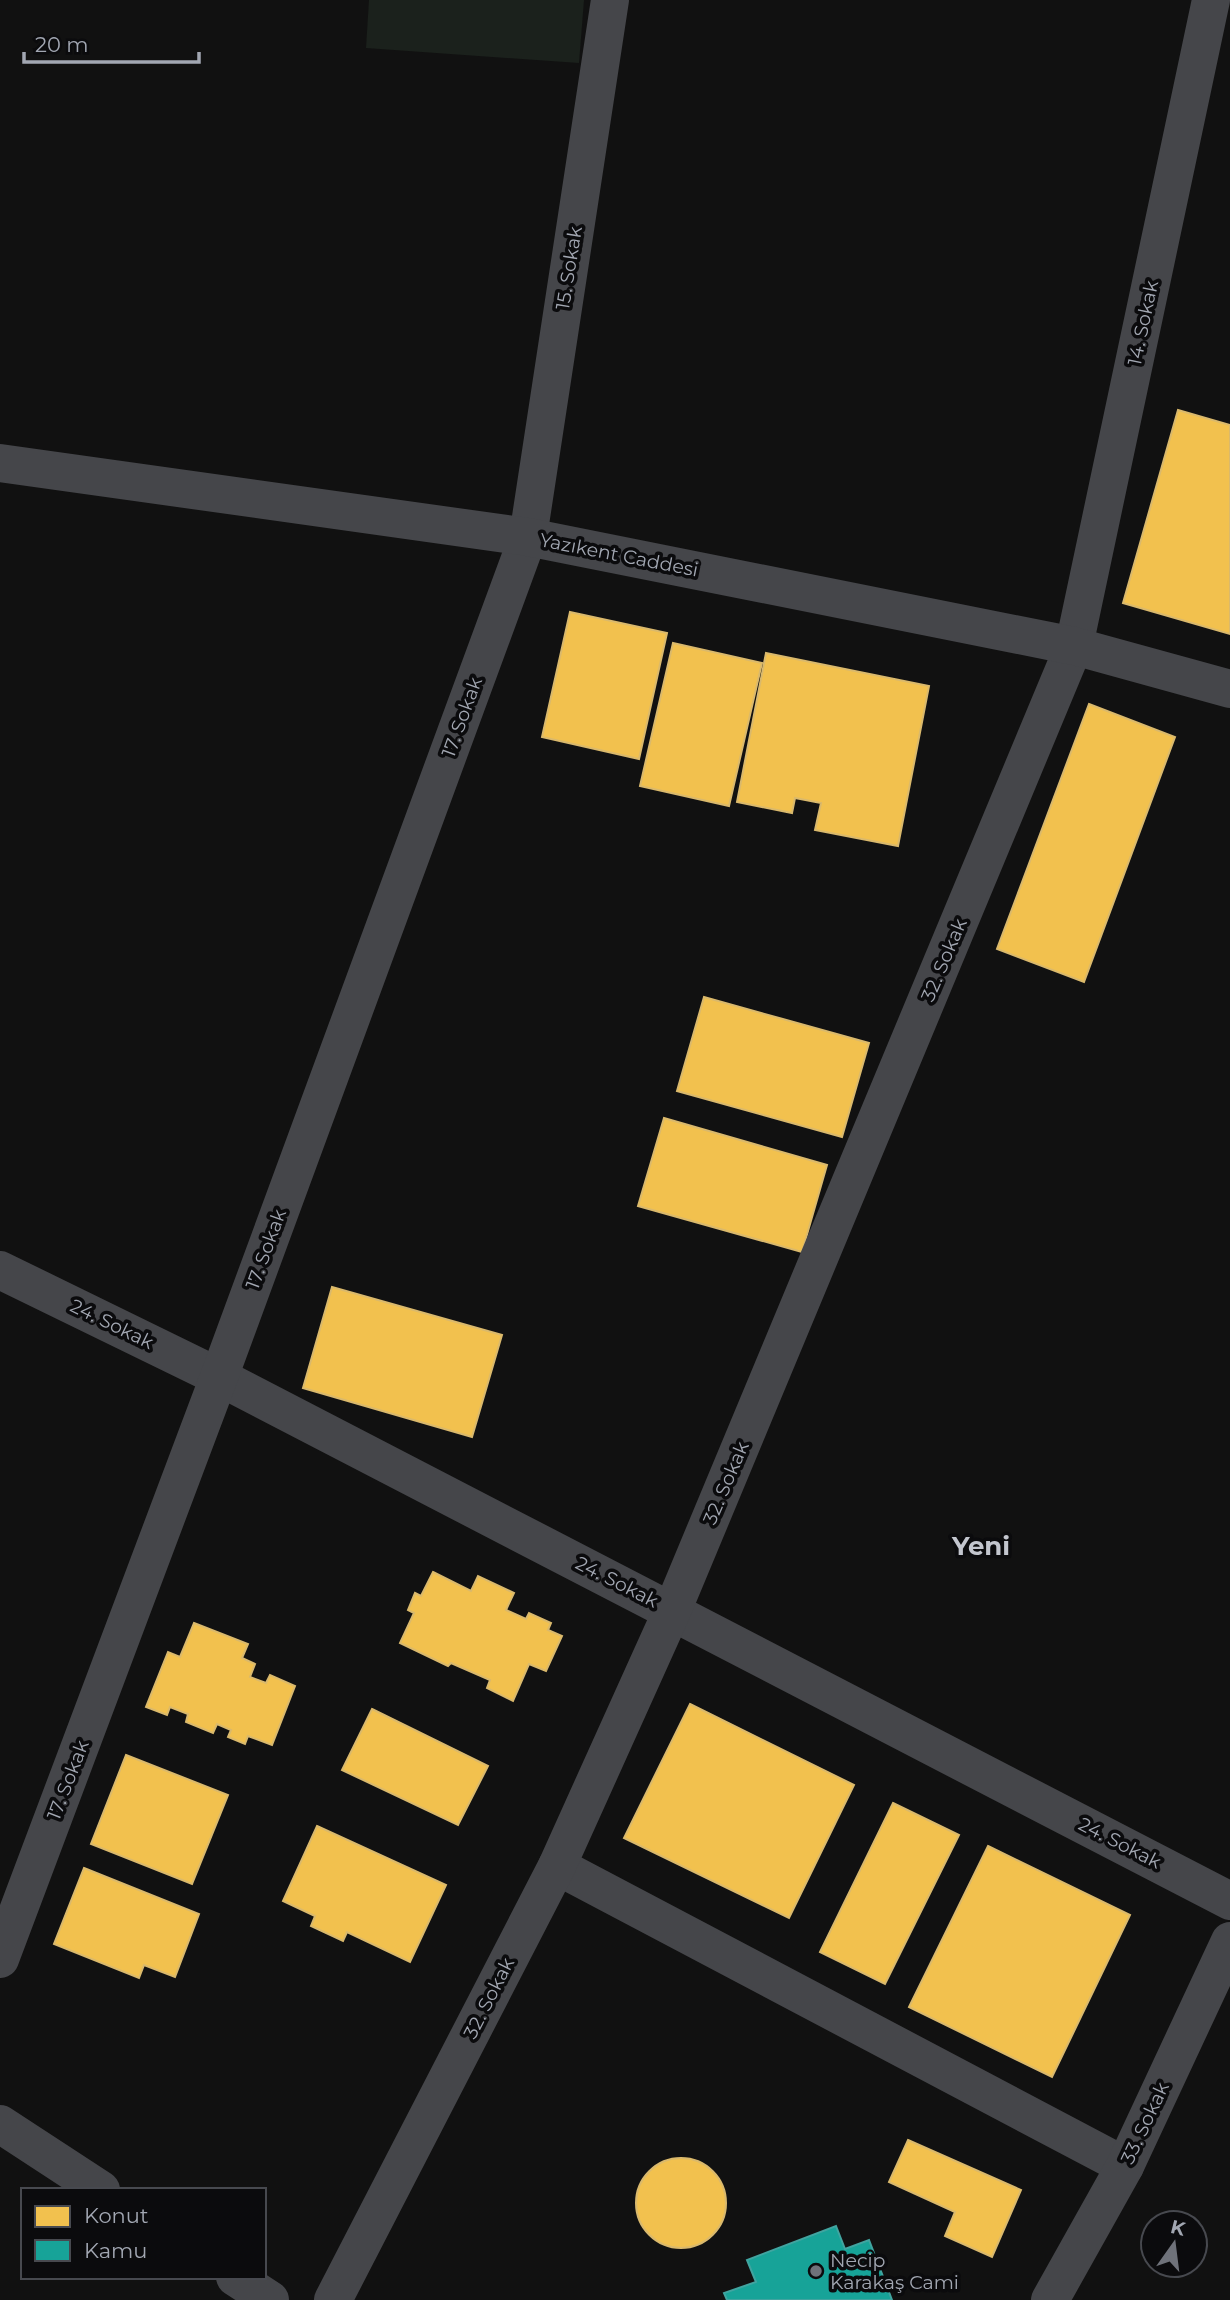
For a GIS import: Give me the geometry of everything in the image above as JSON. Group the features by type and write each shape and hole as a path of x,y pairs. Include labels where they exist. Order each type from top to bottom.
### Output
{"street":[{"name":"15. Sokak","path":"528,537 610,0"},
{"path":"1212,0 1230,8"},
{"name":"14. Sokak","path":"1074,646 1212,0"},
{"name":"Yazıkent Caddesi","path":"0,463 528,537 1074,646 1230,689"},
{"name":"17. Sokak","path":"0,1959 219,1377 528,537"},
{"name":"32. Sokak","path":"333,2300 557,1866 672,1611 1074,646"},
{"name":"24. Sokak","path":"0,1270 219,1377 1230,1901"},
{"path":"557,1866 1125,2166"},
{"name":"33. Sokak","path":"1051,2300 1125,2166 1230,1941"},
{"path":"0,2124 98,2188"},
{"path":"238,2279 270,2300"}],"shaded area":[{"path":"369,0 584,0 579,63 366,48"}],"building: Konut":[{"path":"1178,410 1230,425 1230,634 1123,603"},
{"path":"570,612 667,633 639,759 542,737"},
{"path":"673,643 762,663 729,806 640,786"},
{"path":"766,653 929,686 898,846 815,830 821,803 795,798 792,813 737,802"},
{"path":"1089,704 1175,737 1084,982 997,949"},
{"path":"704,997 869,1043 842,1137 677,1091"},
{"path":"664,1118 827,1165 802,1252 638,1206"},
{"path":"332,1287 502,1335 472,1437 303,1388"},
{"path":"433,1572 471,1591 478,1576 514,1593 506,1610 526,1619 529,1613 551,1623 548,1630 562,1636 546,1671 529,1664 513,1701 487,1688 490,1680 451,1663 448,1666 400,1643 414,1613 408,1610 415,1593 421,1596"},
{"path":"194,1623 248,1644 242,1658 255,1664 250,1677 266,1683 270,1675 295,1686 272,1745 248,1736 245,1744 228,1737 231,1730 217,1724 213,1733 186,1722 188,1714 170,1707 167,1715 146,1707 168,1652 180,1657"},
{"path":"690,1704 854,1785 789,1918 624,1838"},
{"path":"372,1709 488,1766 458,1825 342,1770"},
{"path":"126,1755 228,1795 192,1884 91,1844"},
{"path":"893,1803 959,1835 885,1984 820,1952"},
{"path":"317,1826 446,1885 410,1962 347,1932 343,1941 311,1926 315,1916 283,1901"},
{"path":"988,1846 1130,1915 1052,2077 909,2007"},
{"path":"84,1868 199,1914 175,1977 144,1965 139,1978 54,1944"},
{"path":"908,2140 1021,2190 992,2257 945,2236 955,2212 889,2182"},
{"path":"681,2158 698,2161 713,2171 723,2186 726,2203 723,2220 713,2235 698,2245 681,2248 664,2245 649,2235 639,2220 636,2203 639,2186 649,2171 664,2161"}],"building: Kamu":[{"name":"Necip Karakaş Cami","path":"836,2226 845,2249 869,2240 892,2300 727,2300 724,2293 756,2282 747,2260"}],"place":[{"name":"Necip Karakaş Cami","path":"816,2271"}],"district":[{"name":"Yeni","path":"981,1546"}]}
